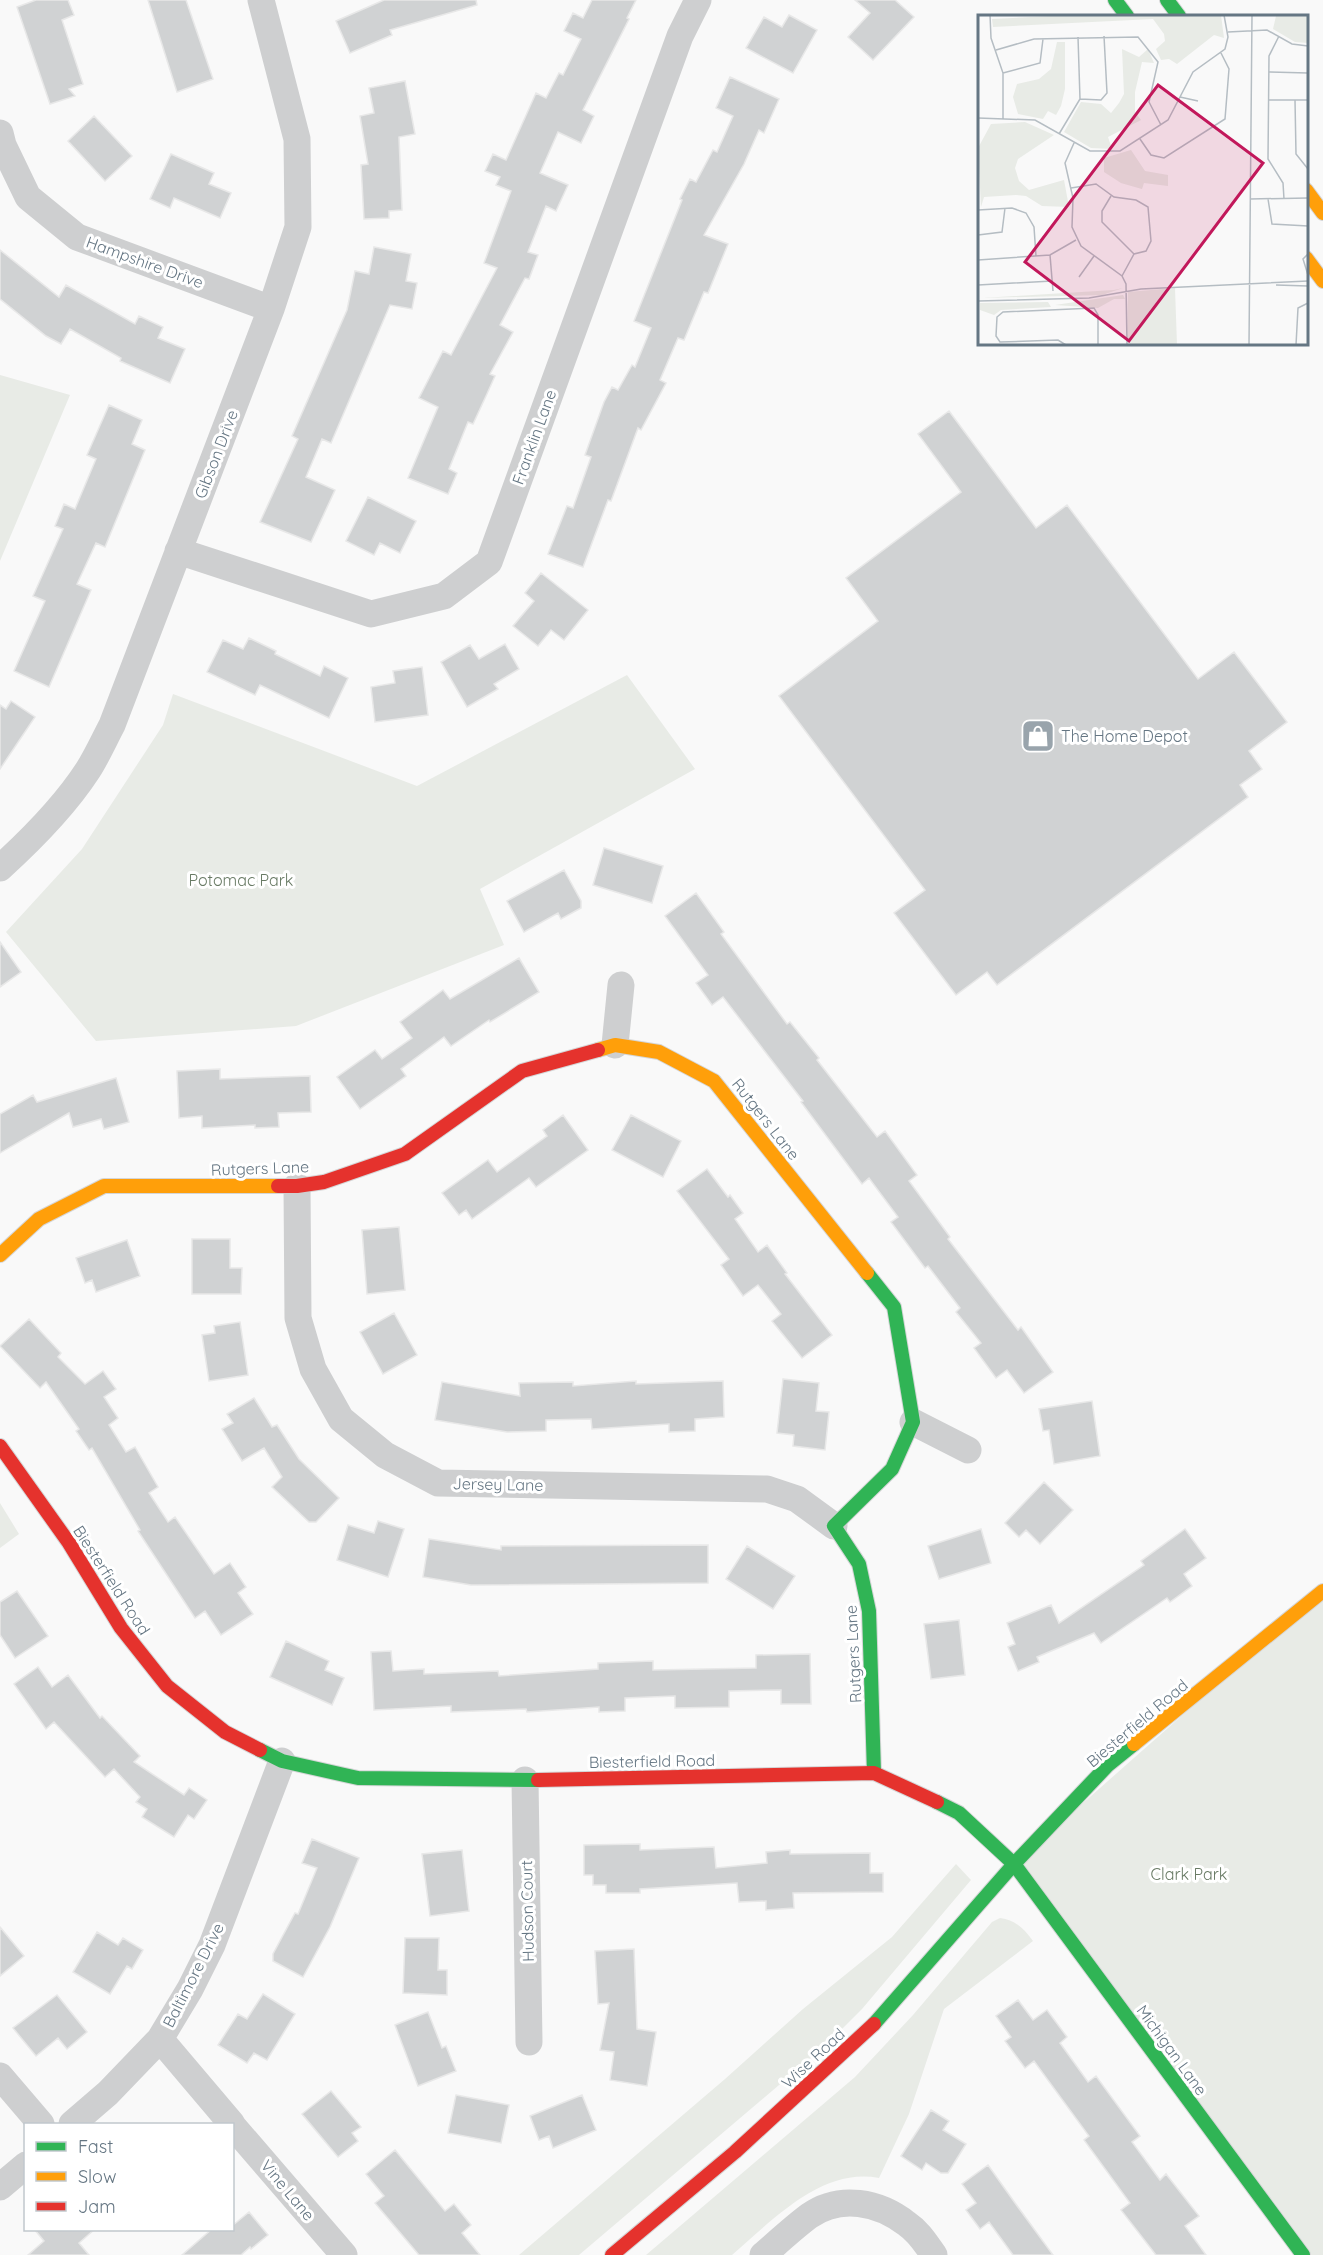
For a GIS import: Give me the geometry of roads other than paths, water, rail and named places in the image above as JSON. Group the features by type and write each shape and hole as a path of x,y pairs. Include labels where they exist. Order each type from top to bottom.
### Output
{"street":[{"name":"Gibson Drive","path":"0,868 51,817 87,771 111,724 271,309 298,227 297,140 261,0"},
{"name":"Franklin Lane","path":"178,551 371,614 444,596 489,562 680,36 698,0"},
{"path":"1115,0 1126,15"},
{"path":"1167,0 1178,15"},
{"name":"Hampshire Drive","path":"0,133 3,145 28,197 77,237 271,309"},
{"path":"1308,193 1323,213"},
{"path":"1308,261 1323,281"},
{"path":"615,1045 621,985"},
{"name":"Rutgers Lane","path":"0,1254 39,1219 104,1186 297,1186 324,1182 405,1154 522,1071 615,1045 659,1052 714,1082 894,1307 913,1422"},
{"name":"Jersey Lane","path":"297,1186 298,1318 313,1369 341,1419 385,1455 438,1484 767,1489 797,1499 834,1526"},
{"path":"834,1526 892,1469 913,1422 968,1450"},
{"name":"Biesterfield Road","path":"0,1446 69,1543 121,1628 167,1686 225,1732 282,1761 358,1778 525,1780 874,1773 959,1813 1014,1864 1108,1765 1323,1591"},
{"name":"Rutgers Lane","path":"834,1526 859,1564 869,1611 874,1773"},
{"name":"Baltimore Drive","path":"73,2123 108,2092 160,2039 190,1989 212,1945 282,1761"},
{"name":"Hudson Court","path":"525,1780 529,2042"},
{"name":"Wise Road","path":"612,2255 735,2152 884,2016 1014,1864"},
{"name":"Michigan Lane","path":"1014,1864 1303,2255"},
{"name":"Vine Lane","path":"160,2039 230,2123"},
{"path":"0,2076 40,2123"},
{"name":"Vine Lane","path":"234,2128 331,2251"},
{"path":"0,2187 24,2167"},
{"path":"763,2255 810,2215 839,2203 867,2204 888,2212 914,2229 934,2255"}],"place":[{"name":"The Home Depot","path":"1038,736"}],"park label":[{"name":"Potomac Park","path":"241,880"},
{"name":"Clark Park","path":"1189,1874"}]}
